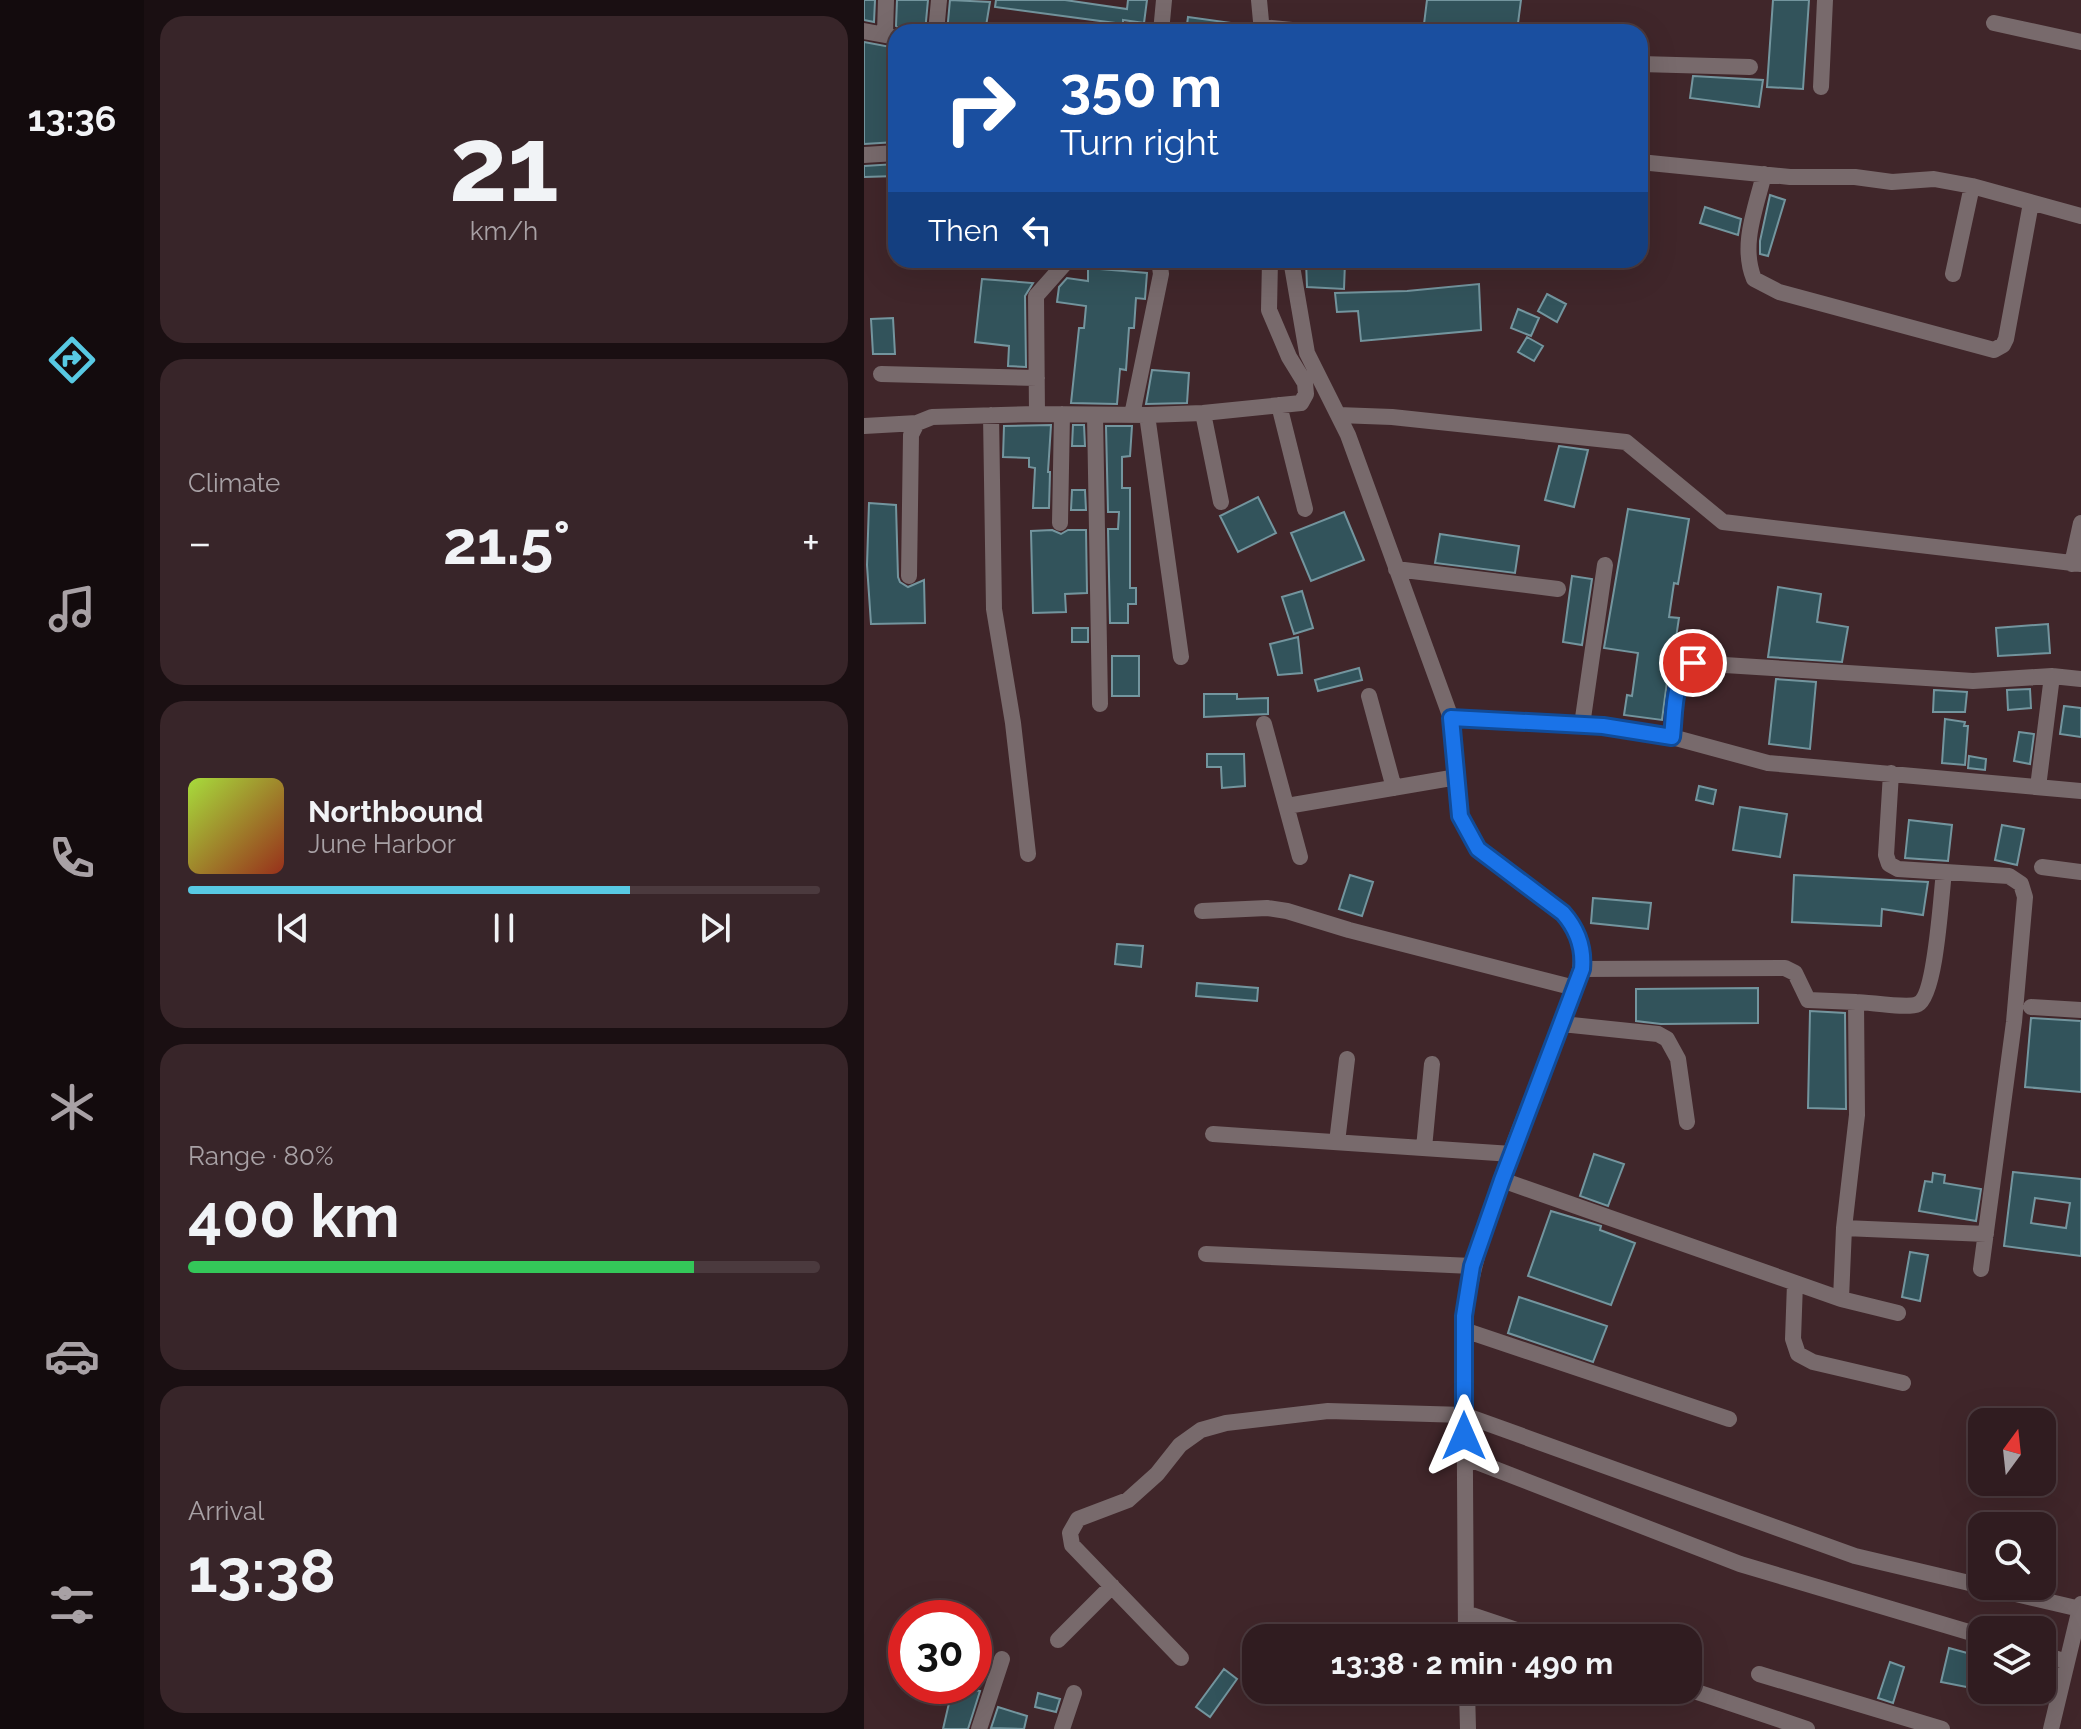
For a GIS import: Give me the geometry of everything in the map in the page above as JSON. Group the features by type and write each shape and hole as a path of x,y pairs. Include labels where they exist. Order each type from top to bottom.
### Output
{"street":[{"path":"886,0 889,24"},
{"path":"937,24 939,0"},
{"path":"1162,24 1164,0"},
{"path":"1259,0 1261,24"},
{"path":"1821,87 1825,0"},
{"path":"1994,23 2081,42"},
{"path":"864,31 888,35"},
{"path":"1648,64 1750,67"},
{"path":"864,155 888,154"},
{"path":"1648,163 1790,177 1855,177 1892,182 1934,179 1972,186 2081,216"},
{"path":"1764,174 1748,248 1748,266 1754,279 1779,292 1994,350 2006,339 2031,203"},
{"path":"1953,274 1972,186"},
{"path":"1037,414 1036,296 1061,268"},
{"path":"1160,268 1139,415 1181,657"},
{"path":"864,426 917,423 932,417 1203,413 1301,403 1306,394 1305,383 1289,357 1269,310 1270,268"},
{"path":"1292,268 1307,353 1348,435 1451,718 1460,816 1478,849 1572,923 1583,957 1582,969 1472,1266 1464,1316 1466,1624"},
{"path":"881,374 1037,378"},
{"path":"1279,405 1305,509"},
{"path":"1203,413 1221,502"},
{"path":"1060,523 1062,414"},
{"path":"991,415 994,609 1013,723 1028,854"},
{"path":"1095,415 1100,704"},
{"path":"1338,415 1392,417 1626,442 1723,522 2076,564 2081,523"},
{"path":"909,576 911,435 917,423"},
{"path":"1582,725 1605,565"},
{"path":"1396,569 1558,589"},
{"path":"1672,737 1679,682 1684,670 1693,663 1973,681 2052,676 2081,679"},
{"path":"2038,787 2052,676"},
{"path":"1369,696 1394,788"},
{"path":"1451,718 1582,725 1672,737 1768,763 2081,791"},
{"path":"1264,724 1300,857"},
{"path":"1891,773 1886,855 1889,864 1898,869 2009,876 2021,884 2025,897 2014,1022 1981,1269"},
{"path":"1287,806 1457,777"},
{"path":"2042,867 2081,872"},
{"path":"1582,969 1785,968 1795,973 1808,1000 1914,1006 1923,1000 1932,974 1944,872"},
{"path":"1202,911 1267,908 1287,911 1575,988"},
{"path":"1841,1299 1844,1228 1857,1115 1856,1002"},
{"path":"2031,1007 2081,1010"},
{"path":"1562,1024 1658,1034 1667,1039 1678,1059 1687,1122"},
{"path":"1337,1142 1347,1059"},
{"path":"1424,1148 1432,1064"},
{"path":"1213,1134 1512,1154"},
{"path":"1502,1180 1841,1299 1898,1313"},
{"path":"1844,1228 1986,1234"},
{"path":"1206,1254 1472,1266"},
{"path":"1795,1283 1793,1339 1798,1354 1813,1362 1903,1383"},
{"path":"1464,1330 1729,1419"},
{"path":"1181,1658 1072,1545 1070,1533 1078,1519 1128,1500 1157,1474 1180,1445 1201,1430 1226,1423 1328,1411 1464,1415 1855,1556 1968,1583"},
{"path":"1464,1457 1740,1564 1968,1632"},
{"path":"1058,1640 1112,1586"},
{"path":"2047,1600 2080,1607 2051,1729"},
{"path":"1466,1613 1499,1624"},
{"path":"2056,1658 2067,1662"},
{"path":"979,1729 1002,1659"},
{"path":"1759,1674 1942,1729"},
{"path":"1062,1729 1074,1693"},
{"path":"1702,1694 1807,1729"},
{"path":"1467,1704 1468,1729"}],"building":[{"path":"864,0 875,0 874,22 864,20"},
{"path":"897,0 928,0 926,24 896,24"},
{"path":"950,0 990,2 986,24 948,24"},
{"path":"996,0 1065,0 1127,9 1128,0 1147,0 1144,23 1123,20 1123,24 995,7"},
{"path":"1427,0 1521,0 1518,24 1424,24"},
{"path":"1773,0 1809,0 1803,89 1767,87"},
{"path":"1188,17 1239,24 1187,24"},
{"path":"864,42 888,46 888,142 864,144"},
{"path":"1693,76 1763,80 1759,107 1690,98"},
{"path":"888,164 888,176 864,177 864,166"},
{"path":"1770,195 1785,200 1768,256 1760,254 1760,241"},
{"path":"1705,207 1741,219 1738,235 1700,223"},
{"path":"1088,268 1147,273 1145,299 1136,298 1134,328 1129,328 1126,370 1120,369 1117,404 1071,403 1079,328 1084,328 1086,306 1057,302 1059,287 1067,278 1088,281"},
{"path":"1306,268 1345,268 1344,289 1307,287"},
{"path":"982,279 1033,283 1025,296 1026,367 1008,366 1009,346 975,342"},
{"path":"1479,284 1481,330 1361,341 1358,311 1337,312 1335,293 1407,291"},
{"path":"1547,294 1566,304 1557,322 1538,311"},
{"path":"1518,309 1539,318 1531,336 1511,328"},
{"path":"893,318 895,354 873,354 871,319"},
{"path":"1527,337 1543,346 1534,361 1518,352"},
{"path":"1152,370 1189,373 1187,403 1146,404"},
{"path":"1051,425 1049,508 1033,508 1035,468 1029,467 1029,458 1003,457 1004,426"},
{"path":"1073,425 1084,425 1085,446 1072,446"},
{"path":"1106,426 1132,426 1130,456 1122,457 1122,488 1130,488 1130,588 1136,588 1136,604 1128,604 1128,623 1110,623 1108,529 1118,529 1119,512 1108,512"},
{"path":"1559,446 1588,450 1574,507 1545,500"},
{"path":"1072,490 1085,490 1086,510 1071,510"},
{"path":"1258,497 1276,533 1238,552 1220,516"},
{"path":"869,503 896,505 898,577 908,587 924,580 925,623 871,624 867,565"},
{"path":"1628,509 1689,519 1669,617 1679,618 1674,651 1671,651 1662,720 1624,715 1627,695 1632,696 1638,653 1604,648"},
{"path":"1344,512 1364,560 1311,581 1291,533"},
{"path":"1052,530 1061,534 1068,530 1086,530 1087,593 1065,594 1066,612 1033,613 1031,531"},
{"path":"1440,534 1519,546 1515,573 1435,563"},
{"path":"1572,576 1592,579 1582,645 1563,642"},
{"path":"1778,587 1821,594 1817,622 1848,627 1842,662 1768,657"},
{"path":"1302,591 1313,628 1294,634 1282,597"},
{"path":"2048,624 2050,653 1998,656 1996,628"},
{"path":"1072,628 1088,628 1088,642 1072,642"},
{"path":"1298,637 1302,673 1278,675 1270,644"},
{"path":"1112,656 1139,656 1139,696 1112,696"},
{"path":"1359,668 1362,680 1318,691 1315,680"},
{"path":"1776,679 1816,682 1810,749 1769,744"},
{"path":"2030,689 2031,708 2008,710 2007,690"},
{"path":"1934,690 1967,692 1965,712 1933,712"},
{"path":"1204,694 1237,694 1237,699 1268,698 1268,714 1204,717"},
{"path":"2064,706 2081,708 2081,737 2060,734"},
{"path":"1945,719 1965,722 1964,726 1968,726 1965,765 1942,763"},
{"path":"2019,732 2034,734 2030,764 2014,761"},
{"path":"1207,754 1244,754 1245,786 1222,788 1221,767 1207,767"},
{"path":"1969,756 1986,759 1985,770 1968,768"},
{"path":"1699,786 1716,790 1713,804 1696,800"},
{"path":"1740,807 1787,814 1780,857 1733,850"},
{"path":"1909,820 1952,825 1948,861 1905,858"},
{"path":"2002,825 2024,829 2017,865 1995,860"},
{"path":"1350,875 1373,882 1362,916 1339,909"},
{"path":"1794,875 1928,882 1923,915 1882,909 1881,926 1792,922"},
{"path":"1593,898 1651,903 1648,929 1591,923"},
{"path":"1117,944 1143,946 1141,967 1115,964"},
{"path":"1197,983 1258,988 1257,1001 1196,996"},
{"path":"1758,988 1758,1023 1661,1024 1636,1021 1636,989"},
{"path":"1810,1011 1845,1013 1846,1109 1808,1108"},
{"path":"2031,1018 2081,1021 2081,1092 2025,1087"},
{"path":"1594,1154 1624,1164 1608,1206 1580,1196"},
{"path":"2013,1172 2081,1179 2081,1256 2004,1246","holes":["2035,1198 2070,1203 2066,1228 2031,1223"]},
{"path":"1933,1173 1945,1175 1944,1183 1981,1189 1976,1221 1919,1211 1925,1181 1932,1182"},
{"path":"1551,1211 1601,1226 1600,1230 1635,1243 1611,1305 1528,1276"},
{"path":"1910,1252 1928,1255 1920,1301 1902,1297"},
{"path":"1519,1297 1607,1326 1593,1362 1508,1333"},
{"path":"1949,1648 1968,1653 1968,1687 1941,1682"},
{"path":"1890,1662 1904,1667 1893,1703 1878,1698"},
{"path":"1224,1669 1237,1679 1210,1717 1196,1707"},
{"path":"1038,1693 1060,1699 1056,1712 1035,1707"},
{"path":"949,1704 976,1704 968,1729 943,1729"},
{"path":"998,1707 1027,1716 1024,1729 991,1728"}],"route":[{"path":"1464,1436 1464,1316 1472,1266 1582,969 1583,957 1572,923 1563,913 1478,849 1460,816 1451,718 1603,726 1672,737 1679,682 1684,670 1693,663"}]}
